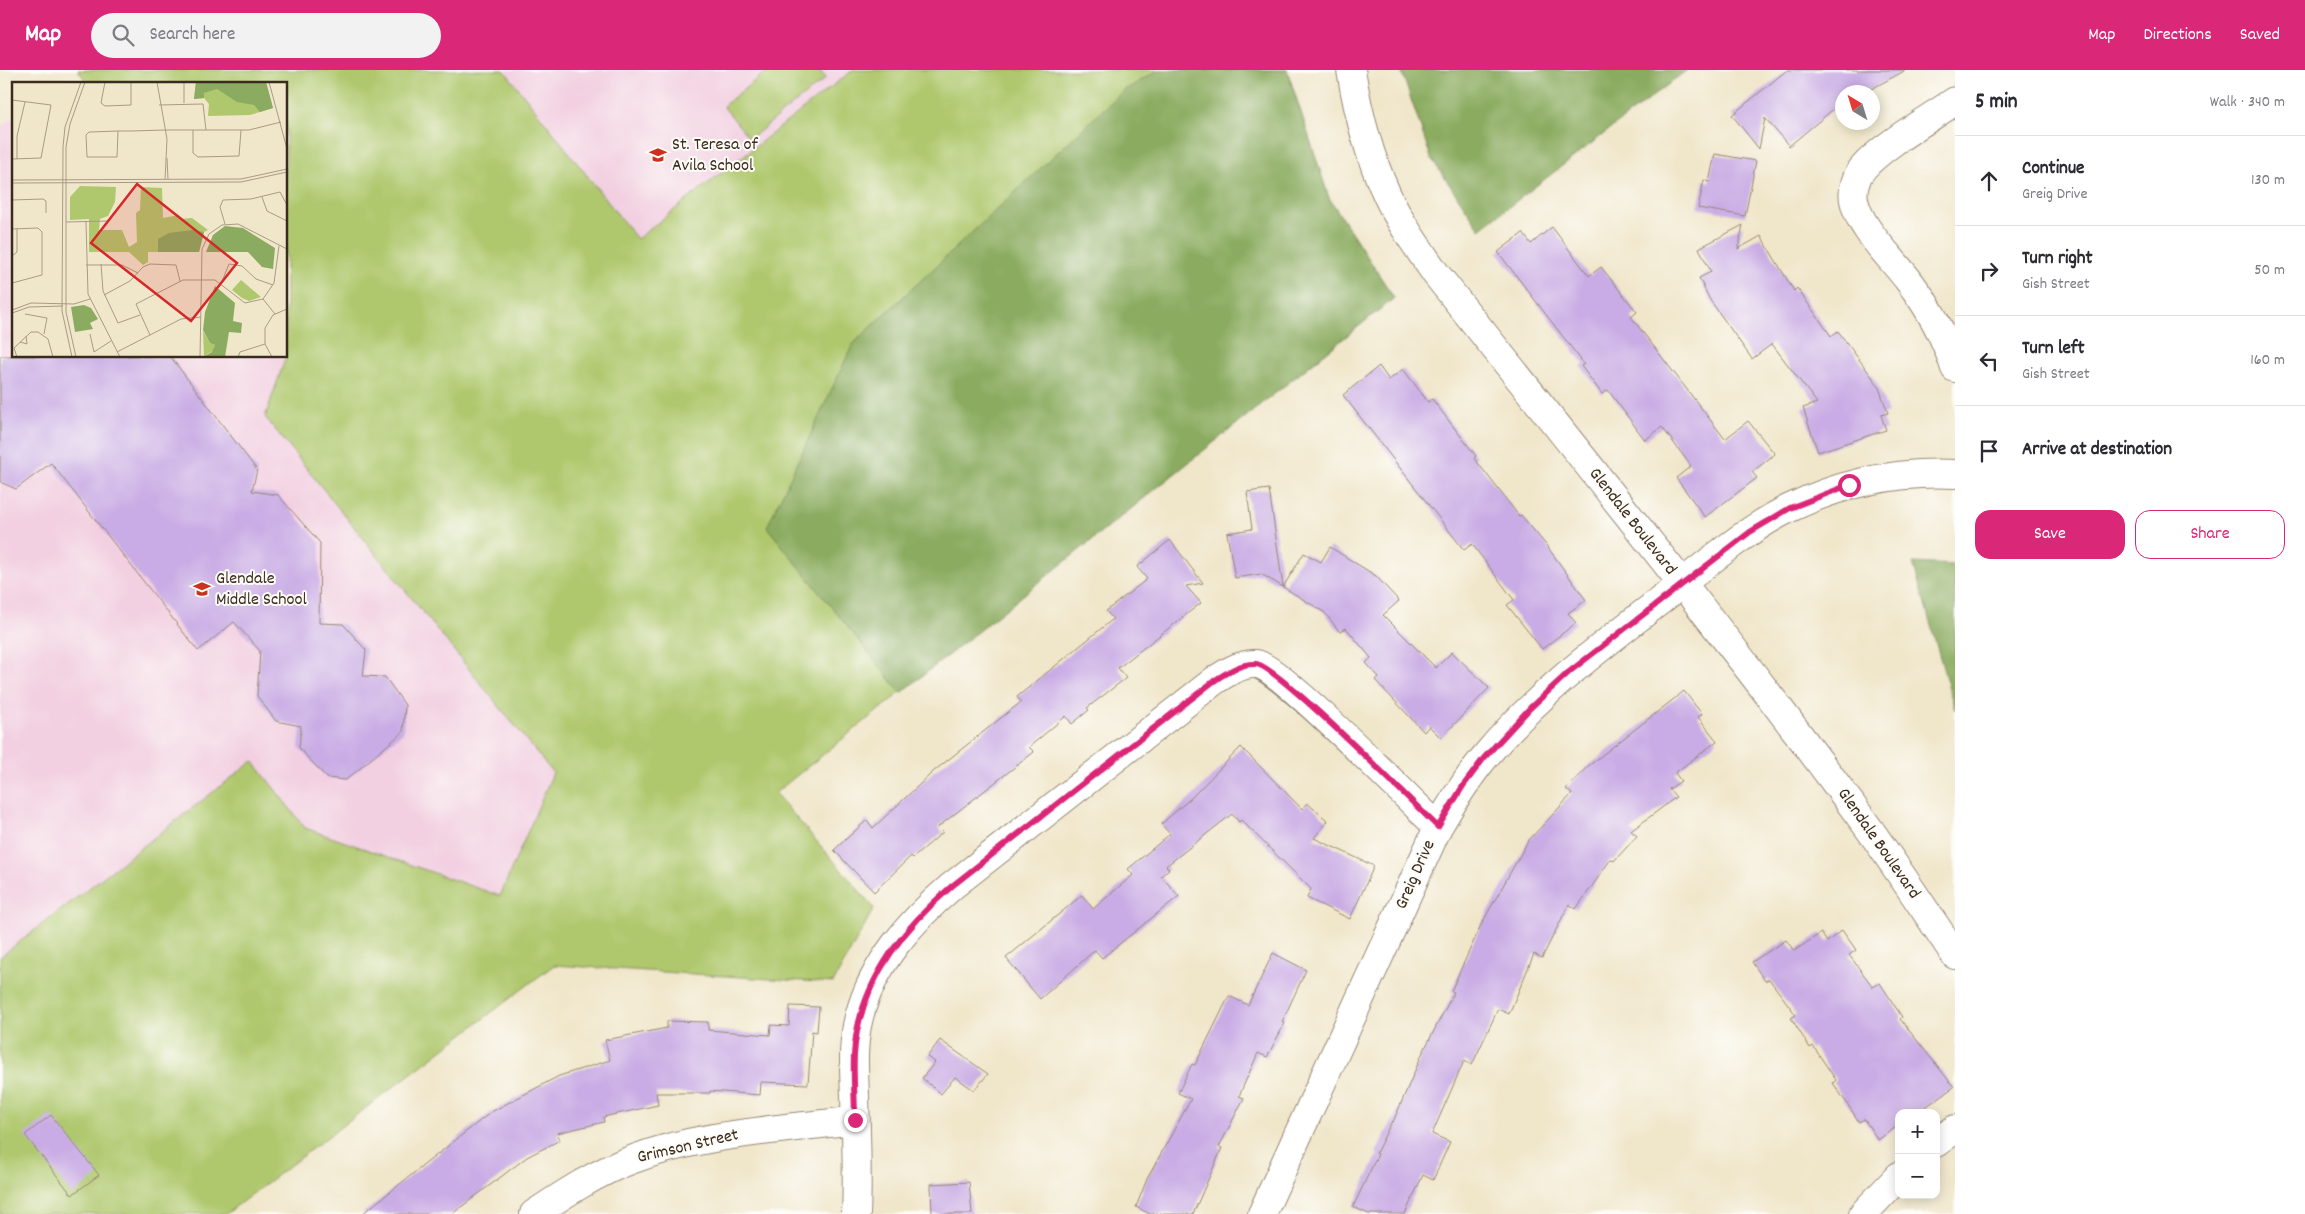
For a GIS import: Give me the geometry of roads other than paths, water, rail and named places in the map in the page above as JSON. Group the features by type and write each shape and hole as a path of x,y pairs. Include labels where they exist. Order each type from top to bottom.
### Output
{"street":[{"name":"Glendale Boulevard","path":"1351,70 1357,106 1374,162 1387,195 1404,226 1436,274 1682,584 1870,832 1955,954"},
{"path":"1955,101 1877,156 1862,169 1854,184 1853,198 1864,224 1910,283 1934,318 1955,368"},
{"name":"Greig Drive","path":"1262,1214 1438,827 1463,786 1484,758 1530,708 1569,672 1682,584 1750,532 1790,508 1849,485 1895,475 1955,474"},
{"path":"856,1214 854,1055 859,1017 874,979 898,940 922,912 952,886 1214,681 1230,671 1243,666 1257,664 1282,679 1438,827"},
{"name":"Grimson Street","path":"534,1214 559,1197 630,1160 675,1147 718,1138 855,1120"},
{"path":"1940,1139 1955,1128"},
{"path":"1863,1214 1895,1180"}],"place":[{"name":"St. Teresa of Avila School","path":"658,155"},
{"name":"Glendale Middle School","path":"202,589"}]}
